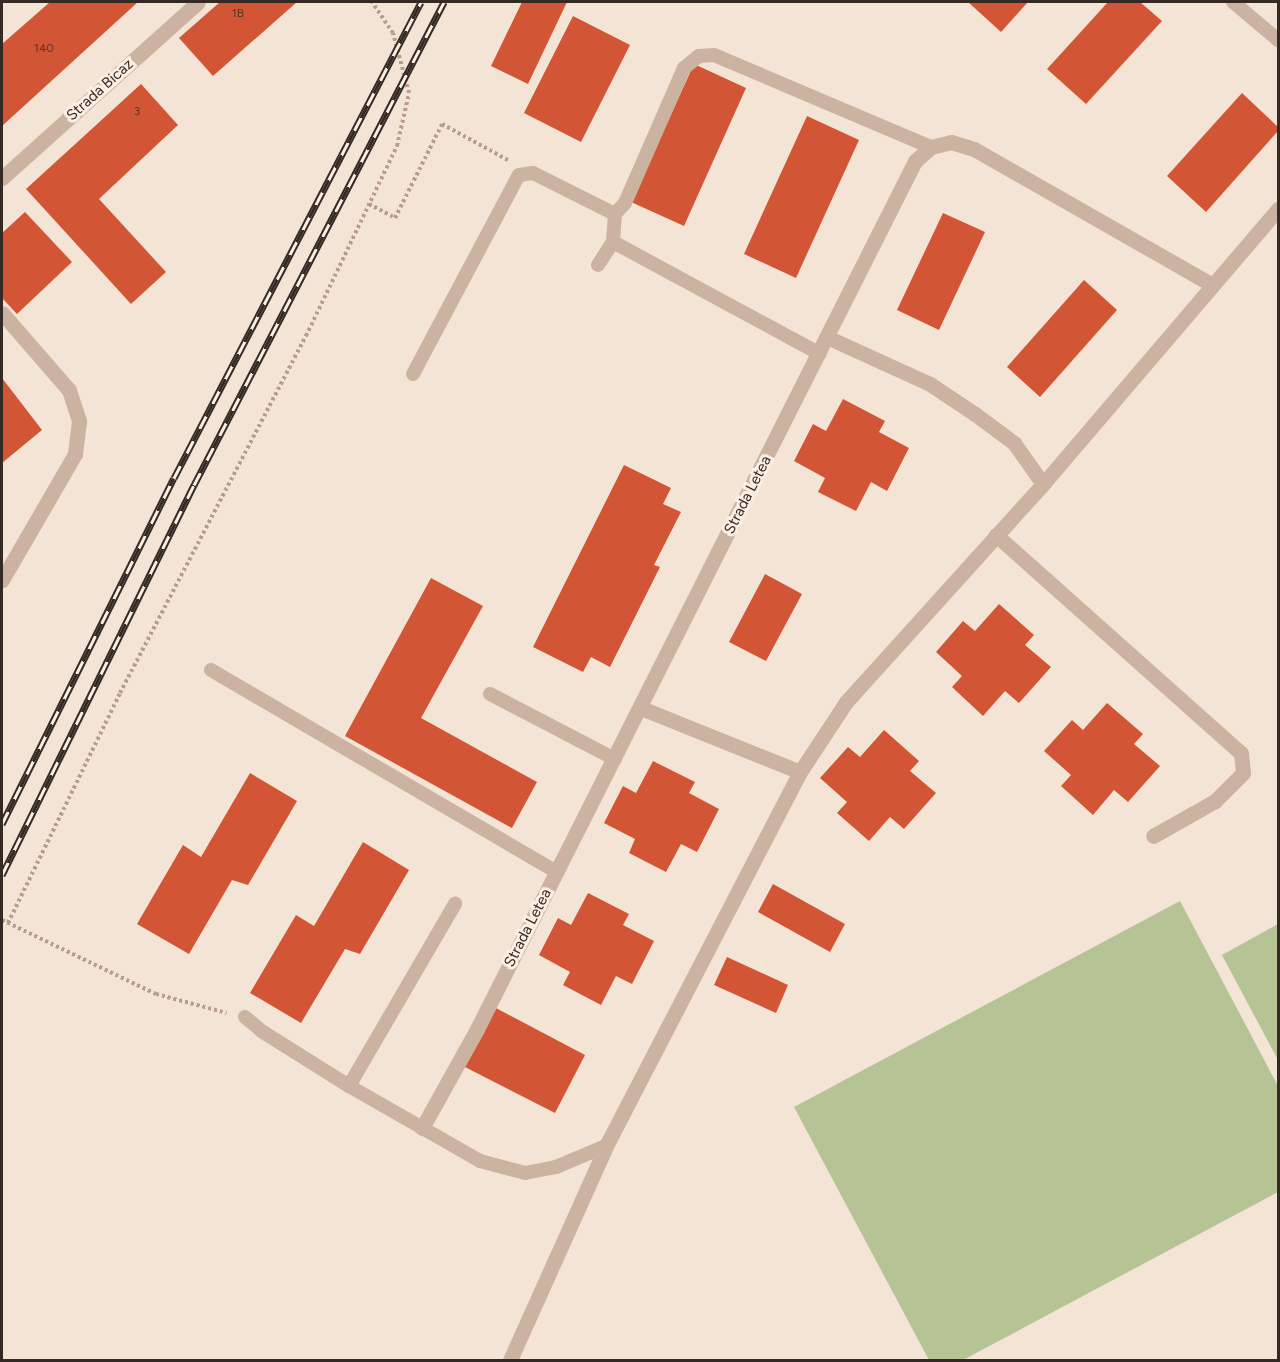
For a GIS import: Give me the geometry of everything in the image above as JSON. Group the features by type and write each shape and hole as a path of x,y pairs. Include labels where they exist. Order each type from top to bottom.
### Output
{"street":[{"name":"Strada Bicaz","path":"2,178 198,2"},
{"path":"932,147 951,142 974,149 1211,284"},
{"name":"Strada Letea","path":"422,1128 641,708 828,338 903,183 915,161 932,147"},
{"path":"510,1360 606,1146 800,772 846,702 1043,484 1211,284 1278,209"},
{"path":"2,313 69,390 79,421 75,454 2,580"},
{"path":"828,338 930,384 975,414 1014,443 1043,484"},
{"path":"996,535 1241,753 1243,773 1215,801 1153,836"},
{"path":"641,708 800,772"}],"lane":[{"path":"1233,2 1278,40"},
{"path":"598,265 613,242 615,214 625,203 684,68 699,56 714,55 932,147"},
{"path":"414,374 519,175 533,173 615,214"},
{"path":"613,242 820,354"},
{"path":"211,670 557,872"},
{"path":"490,694 615,759"},
{"path":"349,1086 455,904"},
{"path":"245,1017 263,1032 349,1086 480,1161 525,1173 556,1167 606,1146"}],"path":[{"path":"8,924 120,693 306,336 397,146 409,93 393,33 372,2"},
{"path":"369,204 395,218 442,124 533,173"},
{"path":"2,920 156,994 245,1017"}],"green space":[{"path":"1180,901 1278,1086 1278,1192 963,1360 929,1360 794,1107"},
{"path":"1278,924 1278,1060 1222,955"}],"building":[{"path":"50,2 138,2 2,126 2,44"},
{"path":"220,2 297,2 213,76 179,38"},
{"path":"522,2 567,2 528,84 491,66"},
{"path":"968,2 1028,2 1001,32"},
{"path":"1108,2 1140,2 1162,21 1086,104 1047,69"},
{"path":"573,16 630,45 581,142 524,113"},
{"path":"694,64 746,88 684,226 631,202"},
{"path":"141,84 178,125 99,199 166,272 131,304 26,189"},
{"path":"1242,93 1278,127 1278,131 1206,212 1167,176"},
{"path":"807,116 859,140 796,278 744,254"},
{"path":"25,212 72,262 17,314 2,298 2,233"},
{"path":"943,213 985,232 939,330 897,310"},
{"path":"1084,280 1117,310 1040,397 1007,367"},
{"path":"2,378 42,430 2,463"},
{"path":"843,399 885,421 879,432 909,448 887,491 871,482 856,511 818,492 825,478 794,461 813,424 826,431"},
{"path":"624,465 671,488 663,504 681,512 654,565 660,567 610,667 591,657 583,672 533,647"},
{"path":"765,574 802,594 766,661 729,642"},
{"path":"431,578 483,606 421,718 537,782 512,828 345,736"},
{"path":"999,604 1034,635 1025,645 1051,667 1019,703 1005,691 983,716 952,687 962,676 936,652 963,621 975,631"},
{"path":"1107,703 1143,734 1134,744 1160,766 1128,802 1114,790 1093,815 1061,786 1071,775 1044,751 1072,720 1083,730"},
{"path":"884,730 919,761 910,771 936,793 904,829 890,817 869,841 837,813 847,802 820,778 848,747 860,757"},
{"path":"653,761 695,782 689,793 719,809 697,852 681,844 666,872 629,853 635,839 604,823 623,786 636,793"},
{"path":"250,773 297,801 248,885 232,880 189,954 137,924 183,845 201,857"},
{"path":"363,842 409,870 360,954 345,949 301,1023 250,993 296,915 314,926"},
{"path":"773,884 845,924 830,952 758,912"},
{"path":"588,893 629,914 623,925 654,941 632,984 616,976 601,1005 563,985 570,972 539,955 558,918 571,925"},
{"path":"727,957 788,985 776,1013 714,985"},
{"path":"494,1007 585,1055 555,1113 463,1066"}],"railway":[{"path":"2,824 174,478 421,2"},
{"path":"2,875 194,485 444,2"}]}
